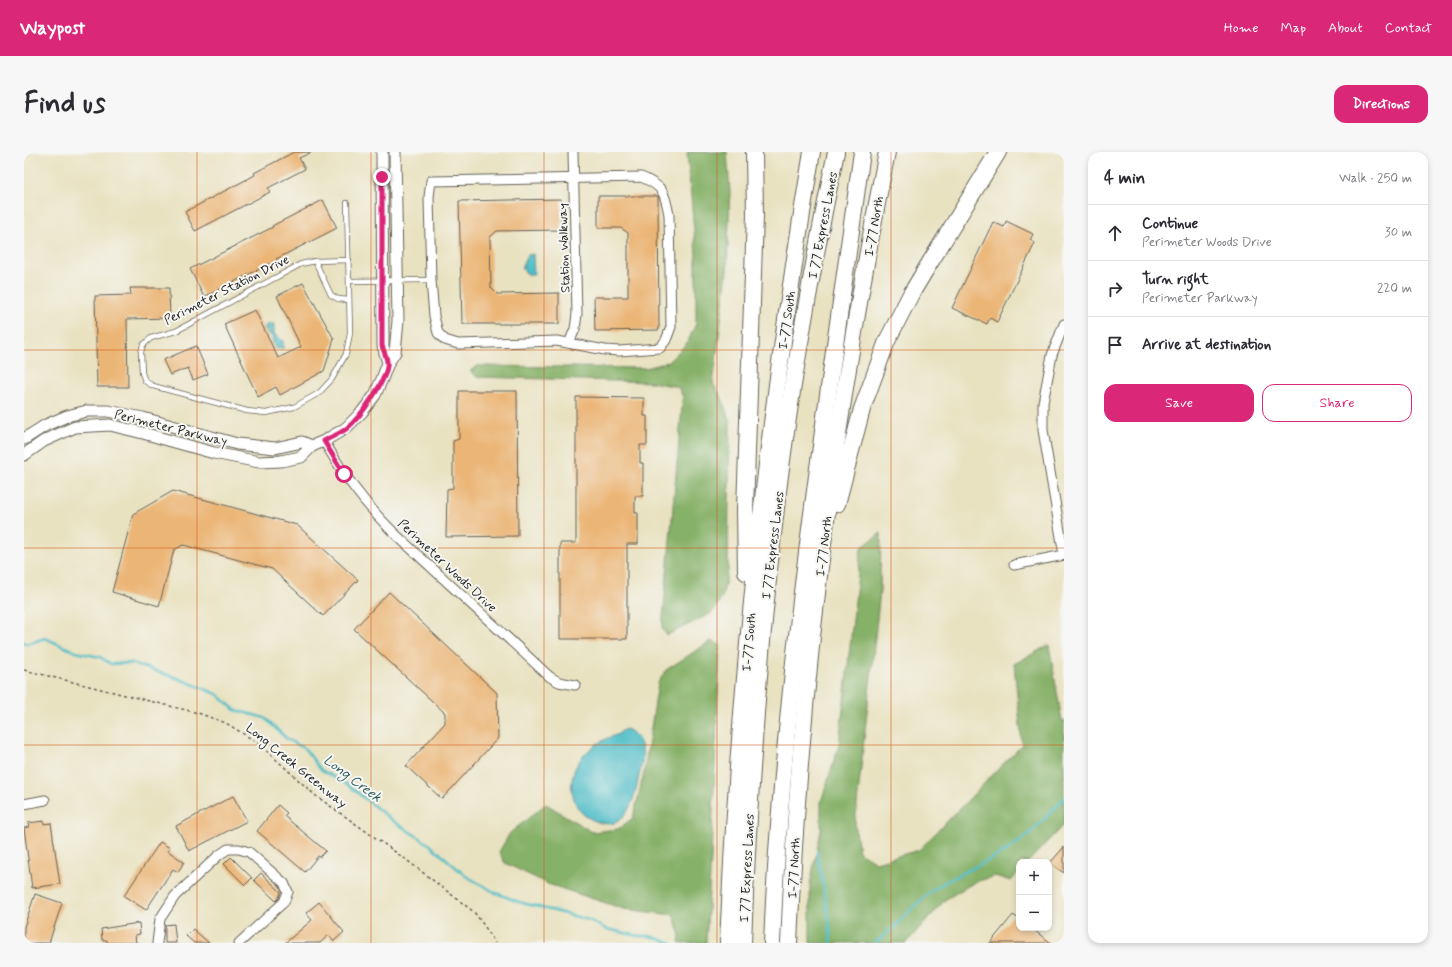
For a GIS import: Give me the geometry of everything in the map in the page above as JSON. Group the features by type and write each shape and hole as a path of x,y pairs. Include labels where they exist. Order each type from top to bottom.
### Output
{"highway":[{"path":"747,649 744,510 755,215 754,152"},
{"name":"I-77 South","path":"728,943 736,785 747,649 768,449 793,270 812,152"},
{"name":"I 77 Express Lanes","path":"743,943 747,843 754,735 774,523 802,330 836,152"},
{"name":"I 77 Express Lanes","path":"772,943 776,861 783,778 805,572 862,152"},
{"name":"I-77 North","path":"789,943 802,735 819,573 832,474 853,340 887,152"},
{"path":"819,573 855,433 870,385 887,341 922,275 998,152"}],"street":[{"path":"382,152 382,346 388,363"},
{"name":"Perimeter Parkway","path":"24,455 44,441 74,427 110,425 214,453 259,462 281,461 301,457 312,446 346,428 362,412 375,395 388,363 395,352 398,321 395,152"},
{"name":"Station Walkway","path":"569,343 576,329 577,314 573,152"},
{"path":"641,177 654,182 662,190 666,200 669,214 671,326 666,340 660,348 619,351 604,350 569,343 539,341 458,344 445,340 438,333 434,316 431,280 429,197 431,181 641,177"},
{"path":"1014,564 1064,555 1043,430 1043,403 1052,355 1064,324"},
{"name":"Perimeter Parkway","path":"24,438 46,425 67,416 87,411 108,411 143,418 237,444 275,448 302,442 312,446"},
{"name":"Perimeter Woods Drive","path":"324,441 358,495 393,532 550,677 559,682 575,685"},
{"path":"24,804 45,800"},
{"path":"157,943 160,918 174,896 219,855 228,849 239,849 249,852 273,872 284,883 288,892 284,902 239,943"}],"lane":[{"path":"382,152 395,152"},
{"name":"Perimeter Station Drive","path":"348,203 349,260 349,300 350,333 346,354 332,379 319,393 294,407 266,413 247,411 153,386 145,381 142,373 141,352 143,345 151,338 176,331 301,264 315,261 349,260"},
{"path":"315,261 331,295 338,299 349,300"},
{"path":"349,281 431,280"}],"path":[{"name":"Long Creek Greenway","path":"24,670 198,713 216,718 230,725 258,743 316,796 404,858 474,912 495,943"}],"green space":[{"path":"687,152 727,152 730,192 727,272 713,384 721,396 730,422 728,571 722,598 712,613 667,635 662,629 683,397 678,387 652,382 477,377 470,371 478,366 646,368 668,362 687,343 696,324 696,254"},
{"path":"881,533 880,591 855,823 859,852 876,862 919,850 1022,745 1014,664 1049,645 1062,721 1064,721 1064,824 1031,859 1016,859 1016,875 1011,881 995,876 975,882 946,899 906,943 810,943 810,884 821,830 821,802 839,745 861,548"},
{"path":"711,641 720,645 706,943 679,943 680,936 674,915 624,909 548,884 505,863 499,852 510,833 546,804 592,832 618,829 633,818 644,773 658,683 666,670"}],"water":[{"path":"533,254 534,275 526,273 523,268 524,262 528,255"},
{"path":"268,324 274,324 274,334 283,341 283,348 277,349 272,337 264,328"},
{"path":"626,729 637,737 642,749 643,756 637,786 631,805 626,814 620,820 612,823 603,823 585,816 577,806 572,790 574,772 577,764 589,750 604,740"}],"building":[{"path":"294,152 312,152 299,158 305,169 268,188 270,192 195,231 185,212 255,175 254,173"},
{"path":"598,196 658,196 659,330 595,331 594,297 628,297 628,233 621,228 598,228"},
{"path":"561,199 561,230 497,231 490,237 491,288 497,294 559,293 559,324 462,324 459,201"},
{"path":"323,200 337,228 204,297 190,269"},
{"path":"1006,221 1033,234 1030,240 1035,243 997,322 990,318 987,324 952,308 993,222 1004,227"},
{"path":"303,283 334,339 324,371 280,395 276,387 258,397 224,324 255,310 278,358 301,347 277,296"},
{"path":"130,288 169,288 170,318 127,319 128,387 97,387 95,296 131,295"},
{"path":"196,346 208,374 193,380 188,368 170,375 163,360"},
{"path":"459,391 517,391 518,536 446,537 447,489 453,488 453,441 459,439"},
{"path":"576,397 644,398 644,416 647,416 647,445 640,445 640,463 643,463 643,496 635,496 635,513 638,513 638,544 627,544 627,639 560,639 560,543 576,543"},
{"path":"173,491 297,525 358,580 323,616 272,569 183,545 174,550 159,606 112,592 133,514"},
{"path":"389,592 497,693 498,738 442,799 406,766 445,723 445,713 354,629"},
{"path":"233,796 247,821 189,851 176,826"},
{"path":"278,805 287,813 284,816 326,851 320,857 318,856 305,872 257,831"},
{"path":"44,821 44,824 51,823 60,884 32,888 24,828 29,827 28,823"},
{"path":"160,842 170,848 168,851 184,862 178,872 173,869 146,910 124,896"},
{"path":"1064,847 1064,873 1052,864 1052,861"},
{"path":"231,857 252,878 245,885 224,864"},
{"path":"261,873 281,892 276,901 254,880"},
{"path":"35,894 62,903 49,943 24,943 24,927"},
{"path":"319,902 344,932 334,941 329,935 320,943 285,943 312,920 306,913"},
{"path":"1013,915 1016,917 1016,931 1035,931 1051,943 990,943"},
{"path":"139,923 140,934 135,935 136,943 107,943 107,940 102,940 101,929"},
{"path":"174,924 176,943 165,943 165,925"},
{"path":"193,929 209,943 194,943 186,936"}],"waterway":[{"name":"Long Creek","path":"24,642 27,644 45,638 76,652 100,657 111,664 131,663 177,678 217,694 235,710 265,718 287,739 305,749 321,770 348,785 393,821 429,844 466,876 496,893 519,902 589,920 606,929 639,936 650,936 671,943"},
{"path":"875,943 893,928 918,902 933,890 953,878 996,857 1023,839 1064,798"},
{"path":"817,851 829,920 831,943"}],"route":[{"path":"344,474 324,441 346,428 362,412 375,395 388,363 382,346 382,177"}]}
